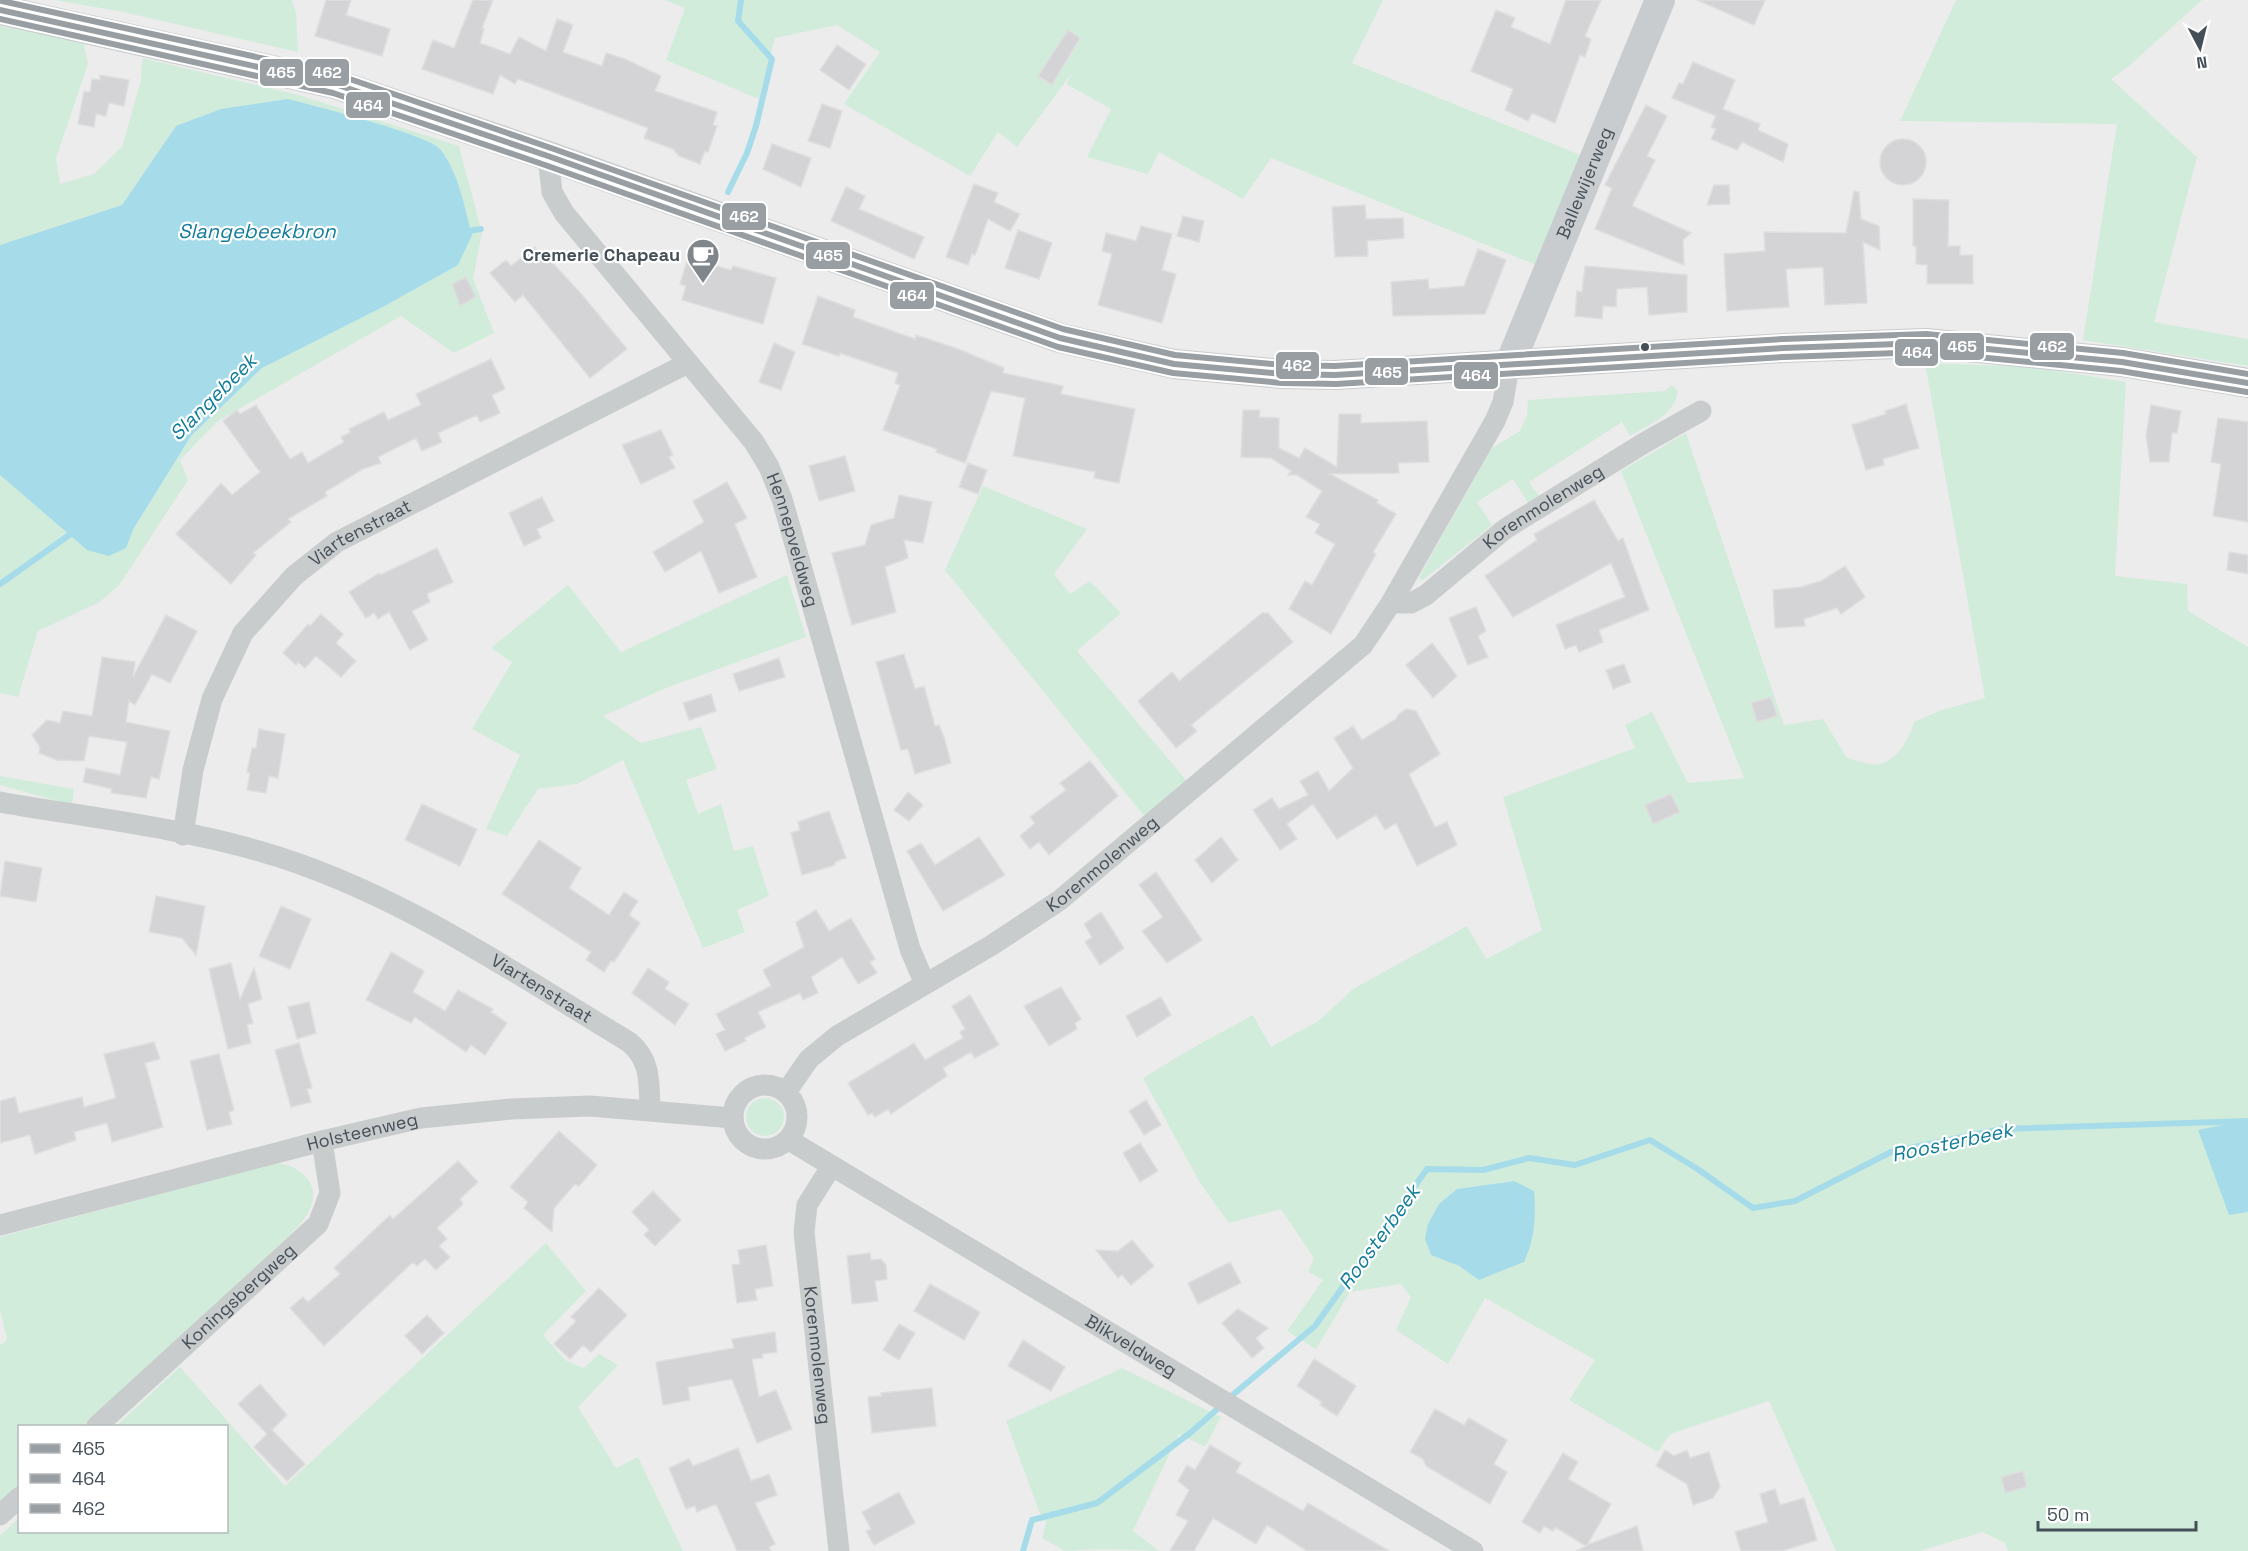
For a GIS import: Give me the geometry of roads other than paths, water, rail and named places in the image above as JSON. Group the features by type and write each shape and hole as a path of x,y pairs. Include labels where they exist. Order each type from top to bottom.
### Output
{"street":[{"name":"Ballewijerweg","path":"1509,366 1660,0"},
{"path":"0,10 335,84 548,156 1019,324 1114,352 1174,364 1283,374 1335,375 1784,348 1926,343 2122,362 2248,383"},
{"name":"Hennepveldweg","path":"548,156 552,192 564,213 686,364 754,442 774,477 910,949 925,984"},
{"name":"Viartenstraat","path":"183,835 193,770 212,699 243,633 294,576 337,542 686,364"},
{"name":"Korenmolenweg","path":"786,1092 809,1059 837,1036 992,945 1069,892 1363,645 1391,603 1495,421 1503,402 1509,366"},
{"name":"Korenmolenweg","path":"1391,603 1411,603 1426,595 1505,529 1644,443 1701,411"},
{"name":"Viartenstraat","path":"0,802 259,851 362,888 452,935 637,1049 648,1071 651,1109"},
{"path":"767,1085 786,1092 797,1110 798,1121 789,1140 773,1148 752,1148 737,1135 733,1118 735,1105 740,1096 748,1089 767,1085"},
{"name":"Holsteenweg","path":"0,1225 322,1141 421,1118 511,1109 590,1106 651,1109 733,1118"},
{"name":"Blikveldweg","path":"789,1140 1473,1551"},
{"name":"Koningsbergweg","path":"98,1425 318,1224 330,1192 322,1141"},
{"name":"Korenmolenweg","path":"831,1167 807,1205 804,1232 839,1551"},
{"path":"0,1515 18,1499"}],"water":[{"name":"Slangebeekbron","path":"288,99 415,136 440,149 452,168 472,235 458,265 383,307 262,368 191,436 133,530 126,548 109,556 87,550 0,475 0,245 122,205 176,126 221,109"},
{"path":"2237,1122 2248,1124 2248,1212 2229,1215 2198,1130"},
{"path":"1514,1181 1534,1191 1534,1228 1524,1262 1479,1280 1459,1266 1431,1255 1425,1239 1428,1224 1439,1204 1457,1189"}],"waterway":[{"path":"728,192 747,153 756,126 772,59 738,21 741,0"},
{"name":"Slangebeek","path":"463,232 481,229"},
{"name":"Slangebeek","path":"0,584 75,531"},
{"name":"Roosterbeek","path":"1229,1398 1315,1326 1427,1169 1483,1170 1529,1158 1575,1165 1650,1140 1696,1168 1753,1208 1795,1201 1891,1152 2001,1129 2248,1121"},
{"name":"Roosterbeek","path":"1023,1551 1032,1520 1097,1503 1190,1433 1222,1405"}],"place":[{"name":"Cremerie Chapeau","path":"703,284"}]}
